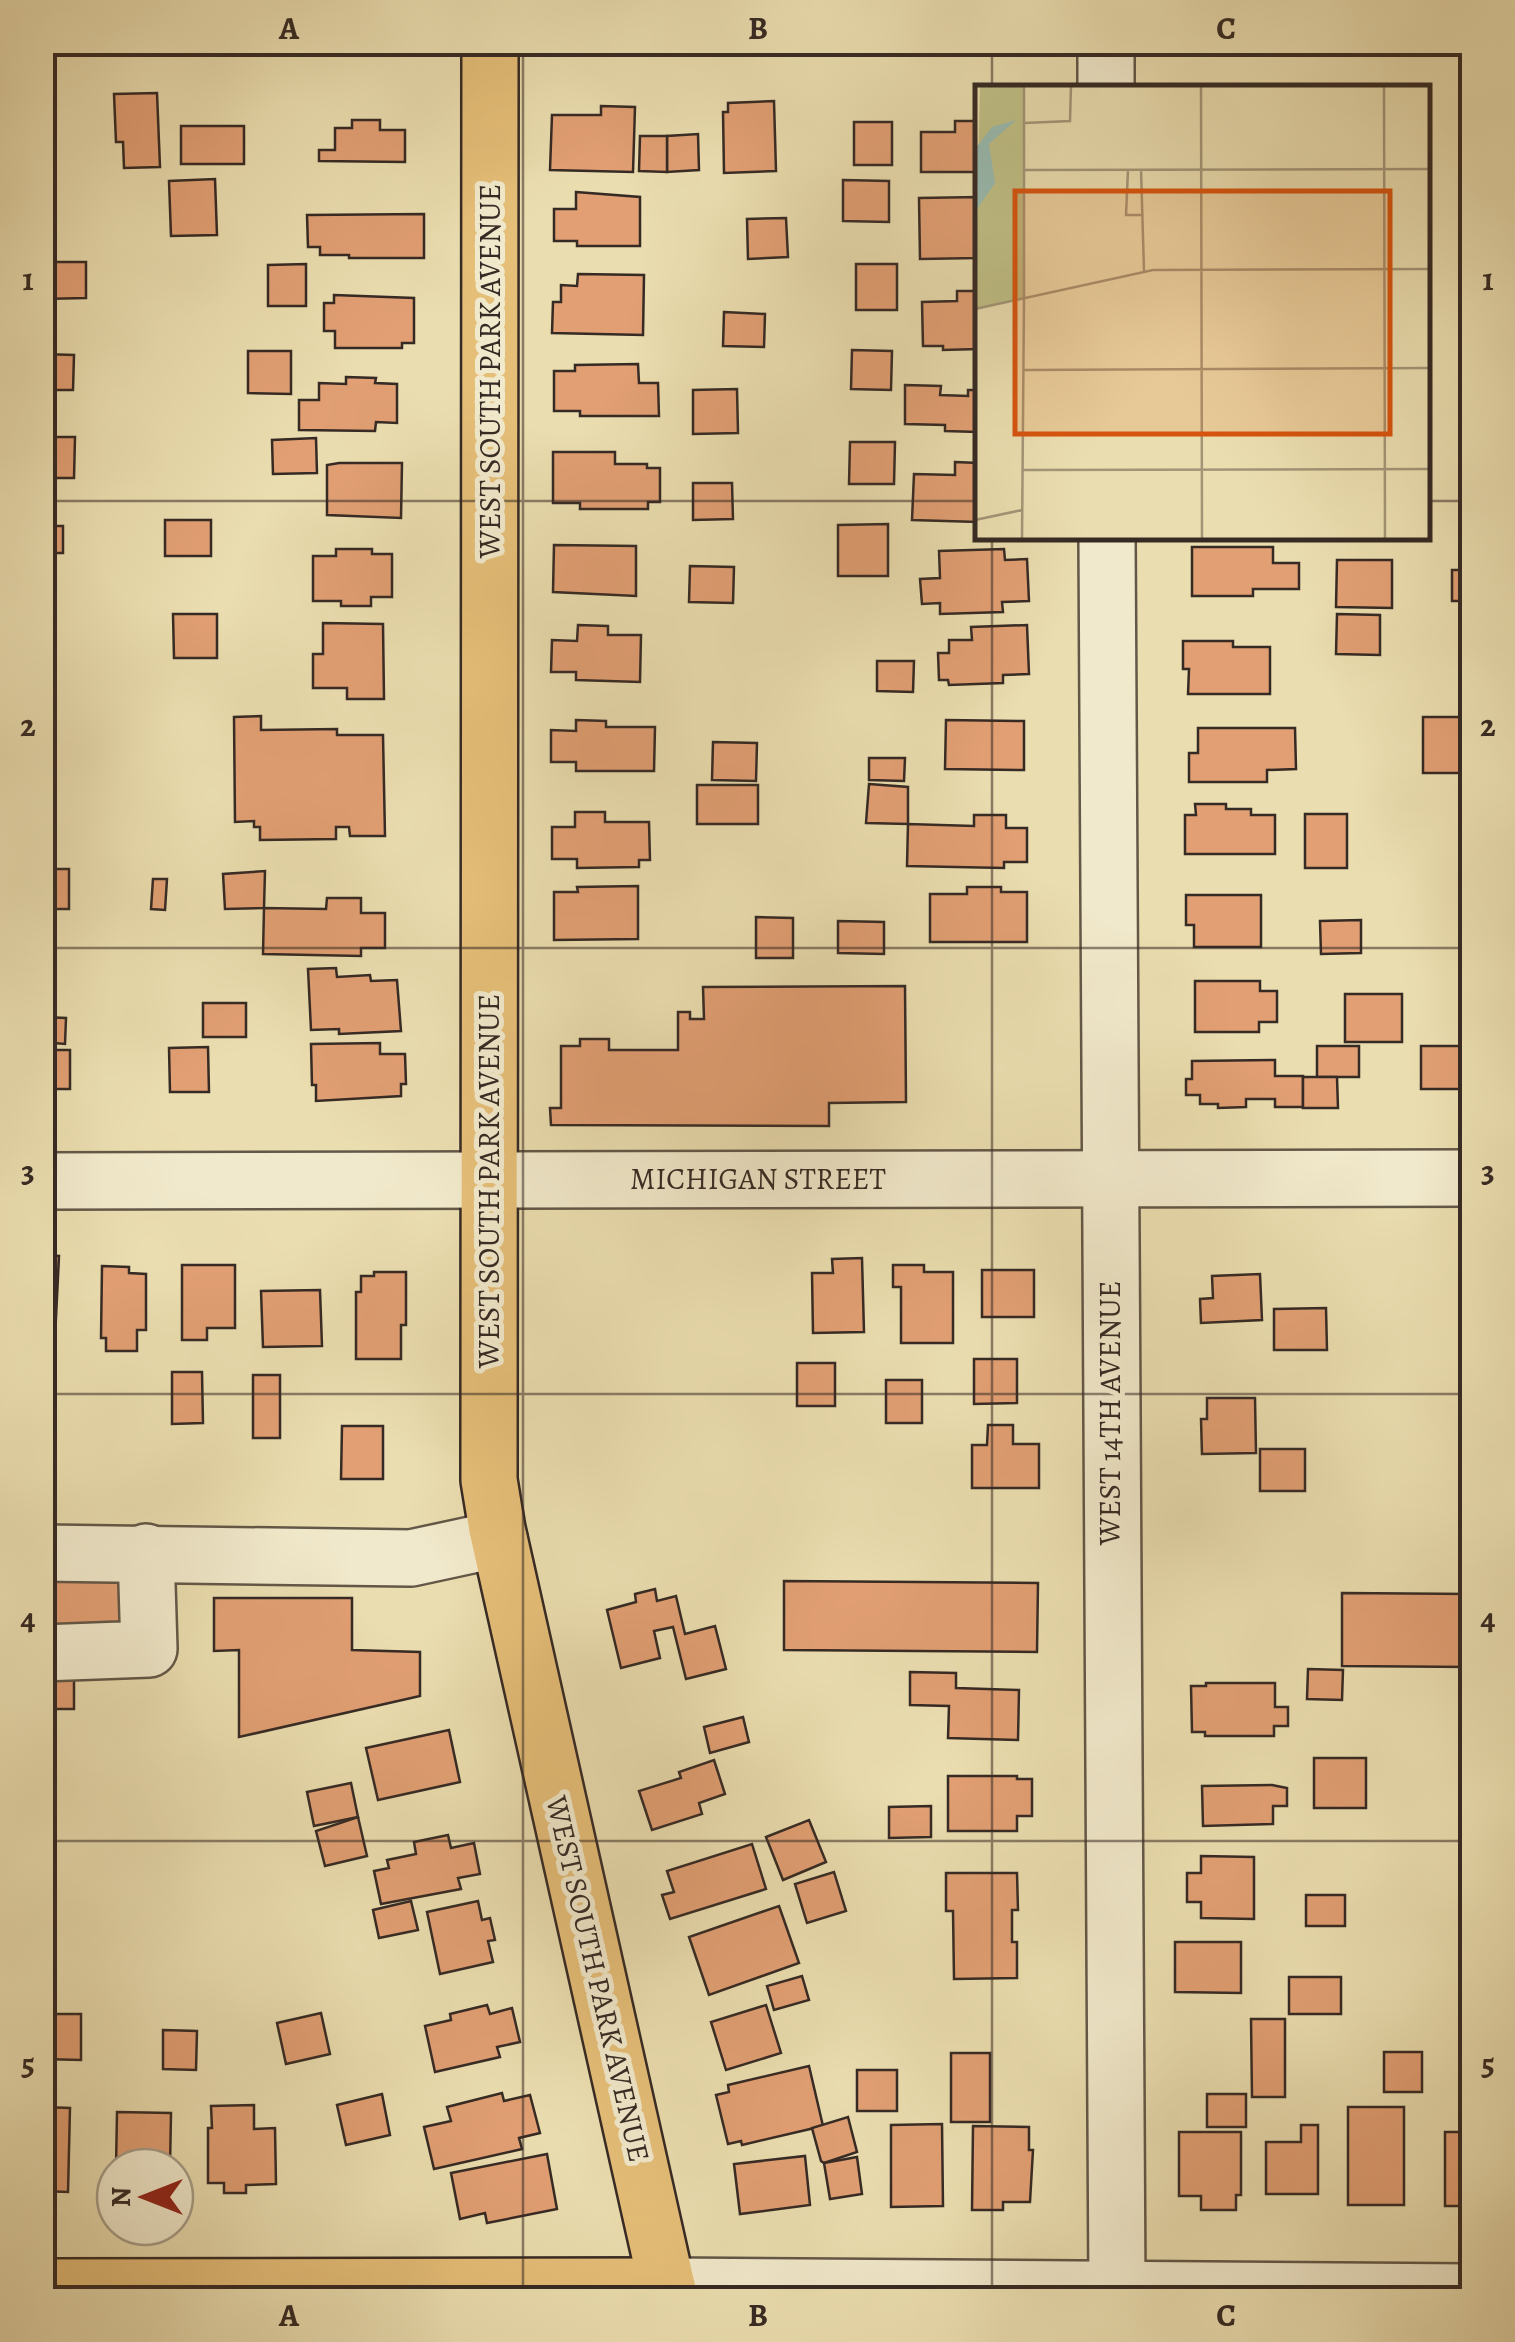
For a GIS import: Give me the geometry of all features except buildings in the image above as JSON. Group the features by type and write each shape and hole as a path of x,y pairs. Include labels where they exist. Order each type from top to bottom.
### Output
{"main road":[{"name":"WEST SOUTH PARK AVENUE","path":"490,42 489,1480 669,2293"},
{"path":"42,2286 669,2293"}],"street":[{"path":"1106,42 1106,85"},
{"name":"WEST 14TH AVENUE","path":"1107,540 1117,2289"},
{"name":"MICHIGAN STREET","path":"42,1181 1472,1178"},
{"path":"42,1553 411,1558 499,1539"},
{"path":"42,1652 150,1649 146,1552"},
{"path":"669,2293 1117,2289 1472,2292"}]}
